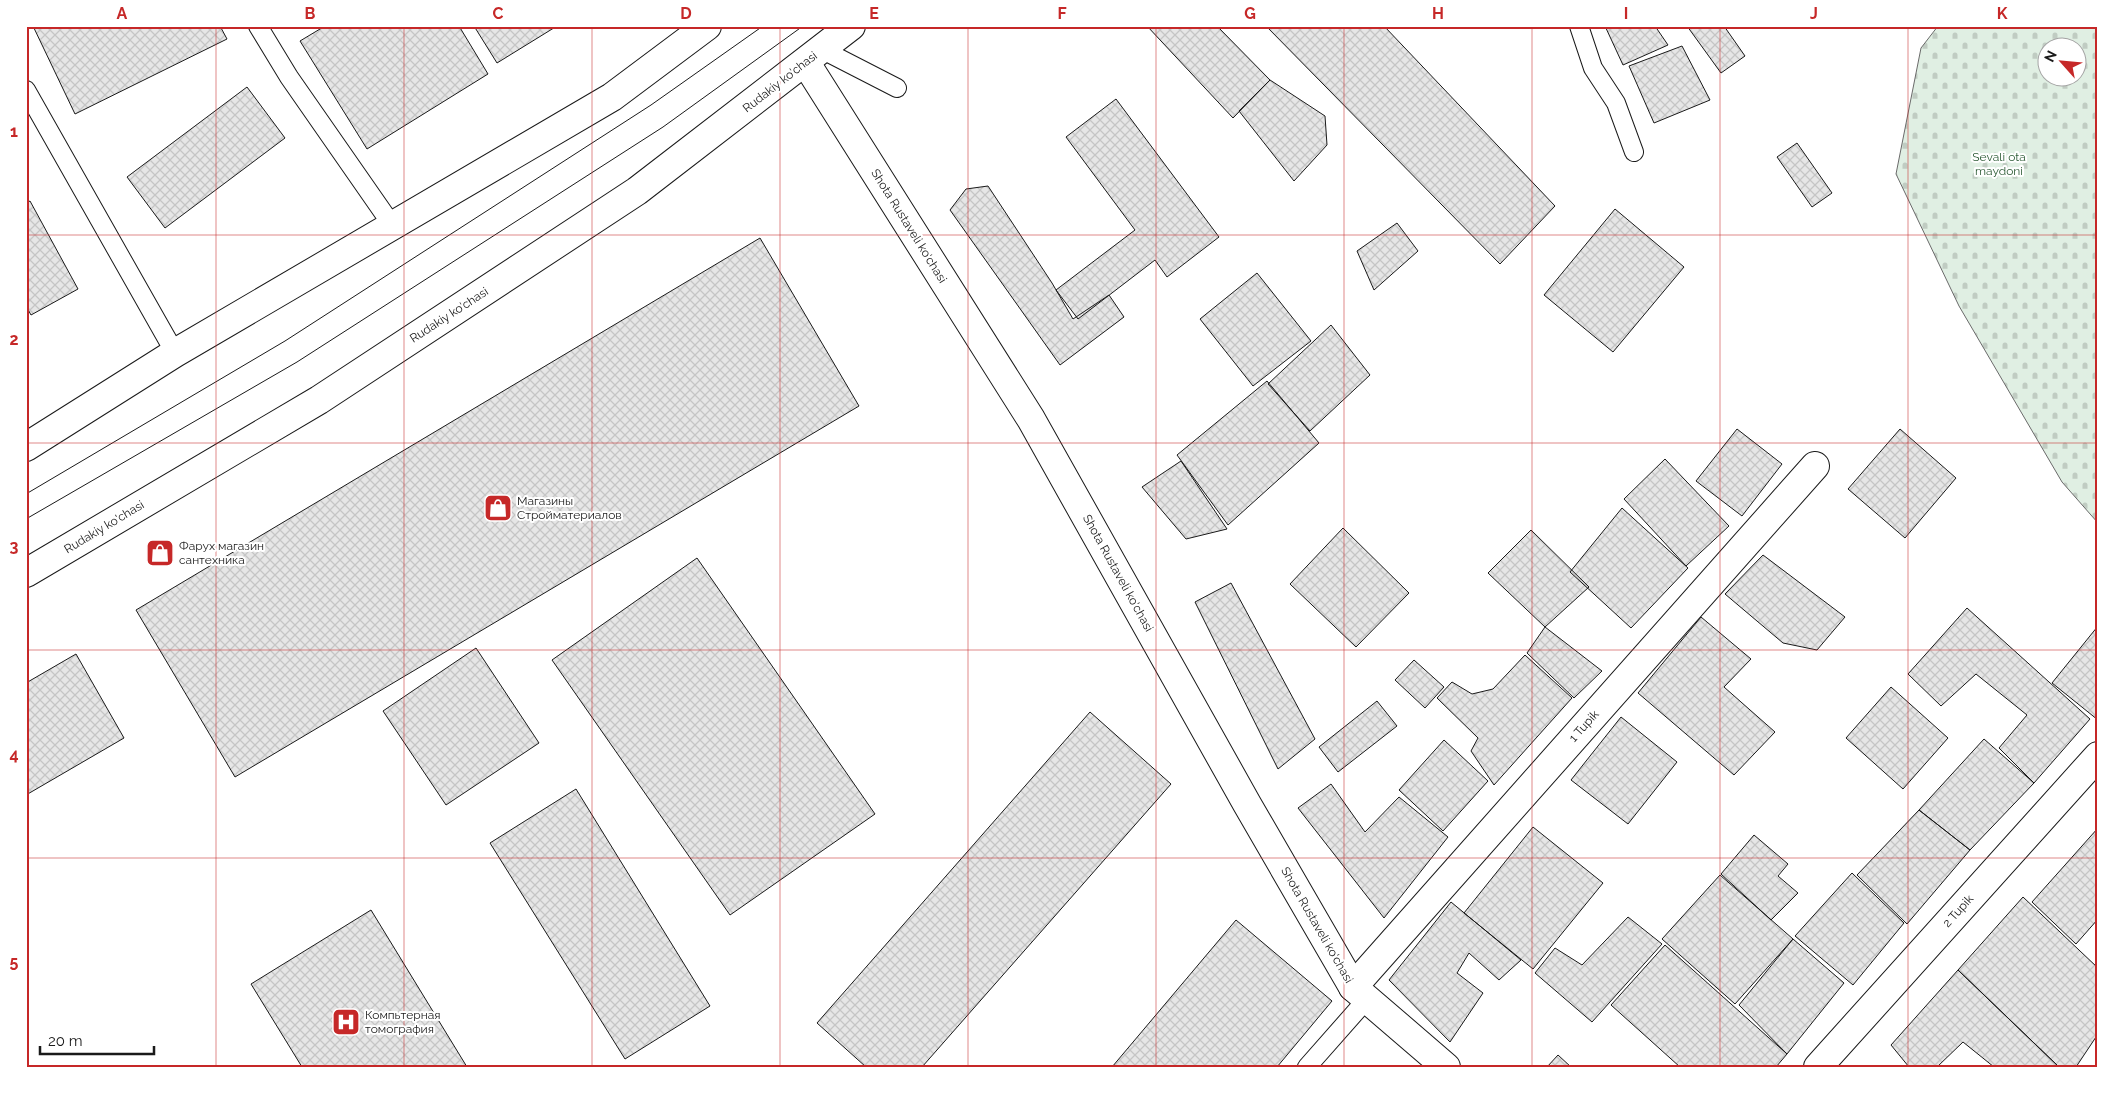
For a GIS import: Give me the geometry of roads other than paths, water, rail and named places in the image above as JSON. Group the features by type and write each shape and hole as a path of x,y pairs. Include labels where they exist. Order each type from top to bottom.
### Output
{"street":[{"path":"26,447 175,353 612,97 707,26"},
{"name":"Rudakiy ko'chasi","path":"26,573 335,389 637,191 851,26"},
{"name":"Shota Rustaveli ko'chasi","path":"813,56 1032,419 1247,804 1360,993 1446,1067"},
{"name":"1 Tupik","path":"1360,993 1814,466"},
{"name":"2 Tupik","path":"1818,1067 2098,756"}],"lane":[{"path":"258,26 290,77 392,225"},
{"path":"1579,26 1593,68 1616,103 1634,152"},
{"path":"813,56 897,88"},
{"path":"26,90 175,353"},
{"path":"1307,1067 1360,993"}],"tram line":[{"path":"26,494 285,341 651,105 763,26"},
{"path":"26,519 297,362 663,127 803,26"}],"place":[{"name":"Магазины Стройматериалов","path":"498,508"},
{"name":"Фарух магазин сантехника","path":"160,553"},
{"name":"Компьтерная томография","path":"346,1022"}],"park label":[{"name":"Sevali ota maydoni","path":"1999,164"}]}
